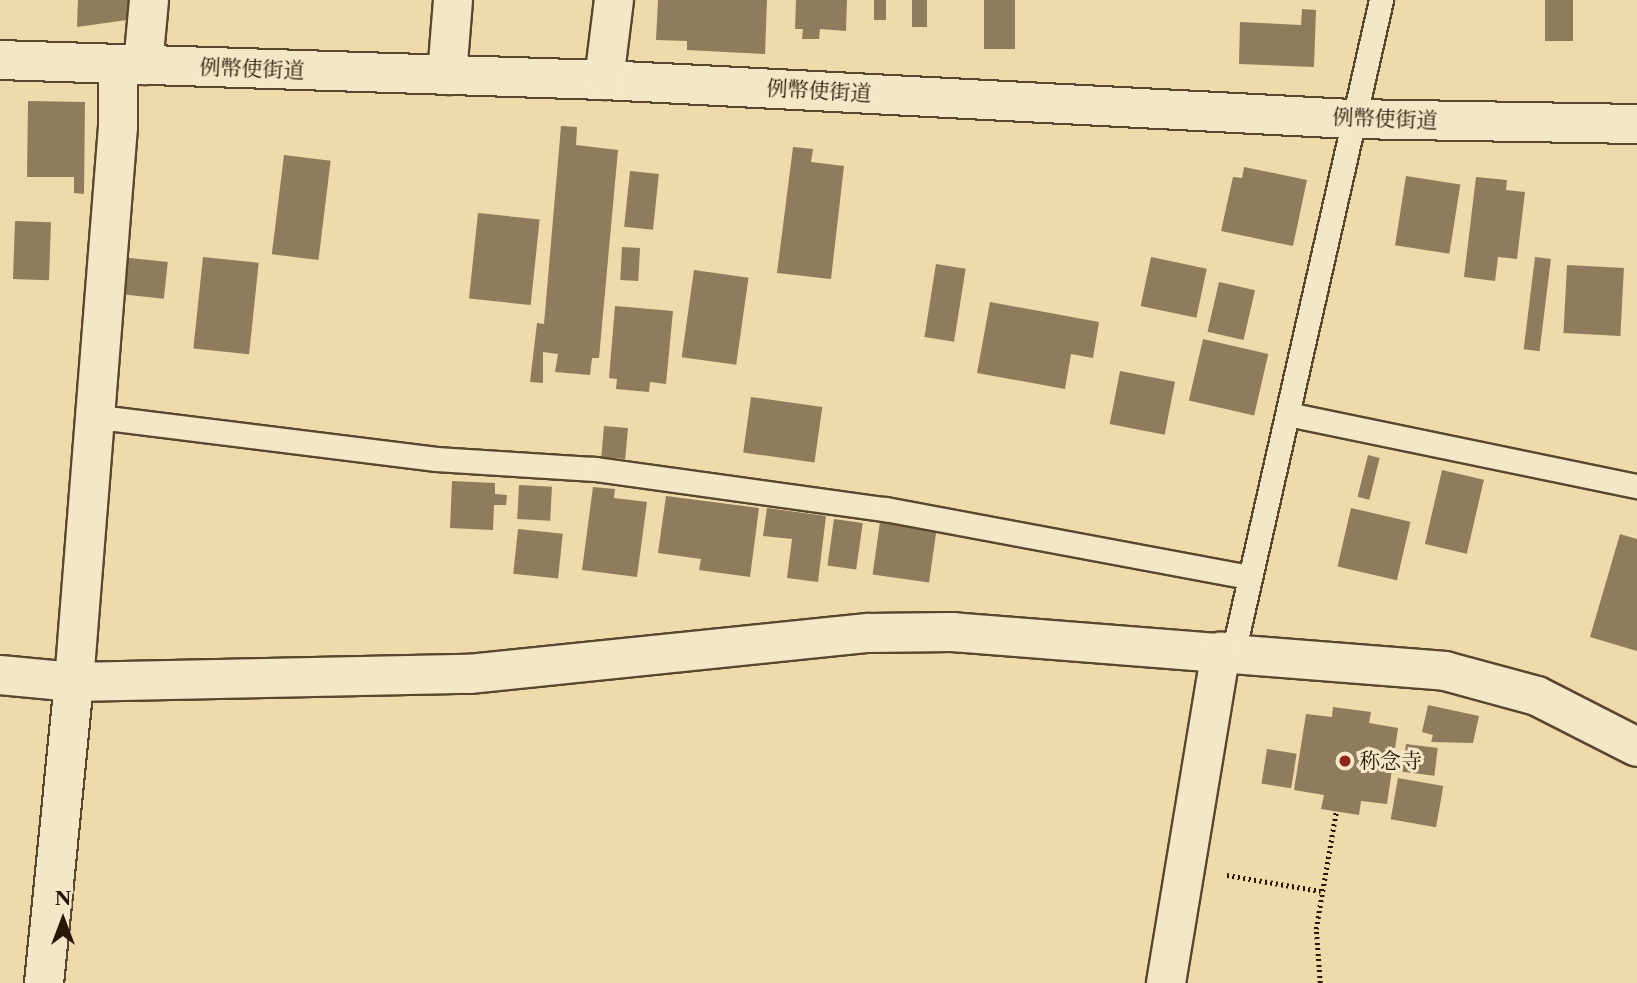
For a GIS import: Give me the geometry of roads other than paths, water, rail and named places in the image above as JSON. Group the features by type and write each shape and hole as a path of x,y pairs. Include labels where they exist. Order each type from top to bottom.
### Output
{"street":[{"path":"44,983 74,682 90,416 118,127 130,65 149,0"},
{"path":"447,75 453,0"},
{"path":"604,80 614,0"},
{"name":"例幣使街道","path":"0,60 604,80 1351,119 1637,124"},
{"path":"0,675 74,682 523,670 868,633 953,632 1391,664 1482,679 1537,696 1637,747"},
{"path":"1166,983 1181,868 1227,653"}],"lane":[{"path":"1227,653 1249,577 1288,414 1351,119 1381,0"},
{"path":"1288,414 1637,486"},
{"path":"90,416 436,459 595,469 885,509 1249,577"}],"place":[{"name":"称念寺","path":"1345,761"}]}
